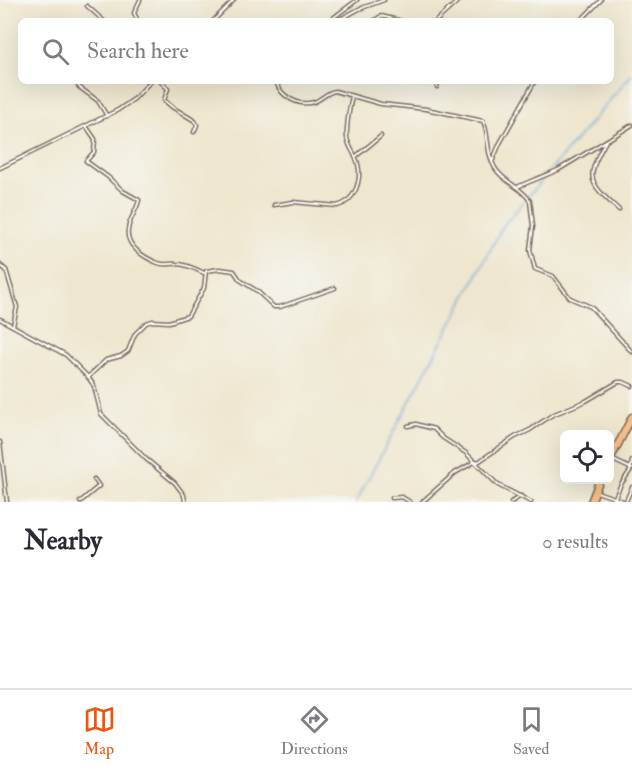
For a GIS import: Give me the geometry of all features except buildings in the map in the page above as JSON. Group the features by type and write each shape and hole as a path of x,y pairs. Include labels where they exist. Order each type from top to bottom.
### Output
{"highway":[{"path":"614,451 632,417"},
{"path":"591,502 598,484"}],"street":[{"path":"136,18 134,13 140,0"},
{"path":"216,18 234,0"},
{"path":"333,18 357,0"},
{"path":"343,18 359,9 384,0"},
{"path":"439,18 459,0"},
{"path":"583,18 601,0"},
{"path":"87,6 96,11 102,18"},
{"path":"77,84 98,101 107,116"},
{"path":"0,168 127,105 148,84"},
{"path":"163,84 168,89 164,99 172,107 195,121 197,125 194,132"},
{"path":"278,84 283,94 299,102 316,102 332,91 393,106 426,109 483,121 492,162 499,173 529,198 532,206 533,226 530,250 536,269 554,276 570,298 591,307 632,352"},
{"path":"492,162 500,143 533,84"},
{"path":"274,205 293,202 337,206 344,204 357,190 359,166 348,143 347,132 352,96"},
{"path":"517,187 561,168 632,125"},
{"path":"86,126 95,139 94,152 86,161 123,191 139,200 130,218 128,230 129,239 134,248 158,263 179,264 204,273 216,269 234,271 240,280 257,291 274,307 335,288"},
{"path":"355,157 381,136"},
{"path":"607,139 596,159 592,182 619,210"},
{"path":"0,265 6,270 16,307 13,326"},
{"path":"88,377 106,360 121,356 128,351 135,334 146,323 169,322 188,316 204,288 204,273"},
{"path":"0,319 66,355 94,386 101,414 146,459 175,483 186,502"},
{"path":"422,502 428,500 455,473 487,457 515,437 552,416 586,401 618,382 632,386"},
{"path":"408,426 416,424 432,428 476,461 495,482 531,502"},
{"path":"0,442 7,502"},
{"path":"614,461 631,468"},
{"path":"614,502 626,474 630,471 632,461"},
{"path":"80,502 98,486 94,479"},
{"path":"595,491 626,502 632,487"},
{"path":"511,502 521,496"},
{"path":"392,498 402,498 410,502"}],"waterway":[{"path":"548,173 632,74"},
{"path":"356,502 503,226 545,177"}]}
